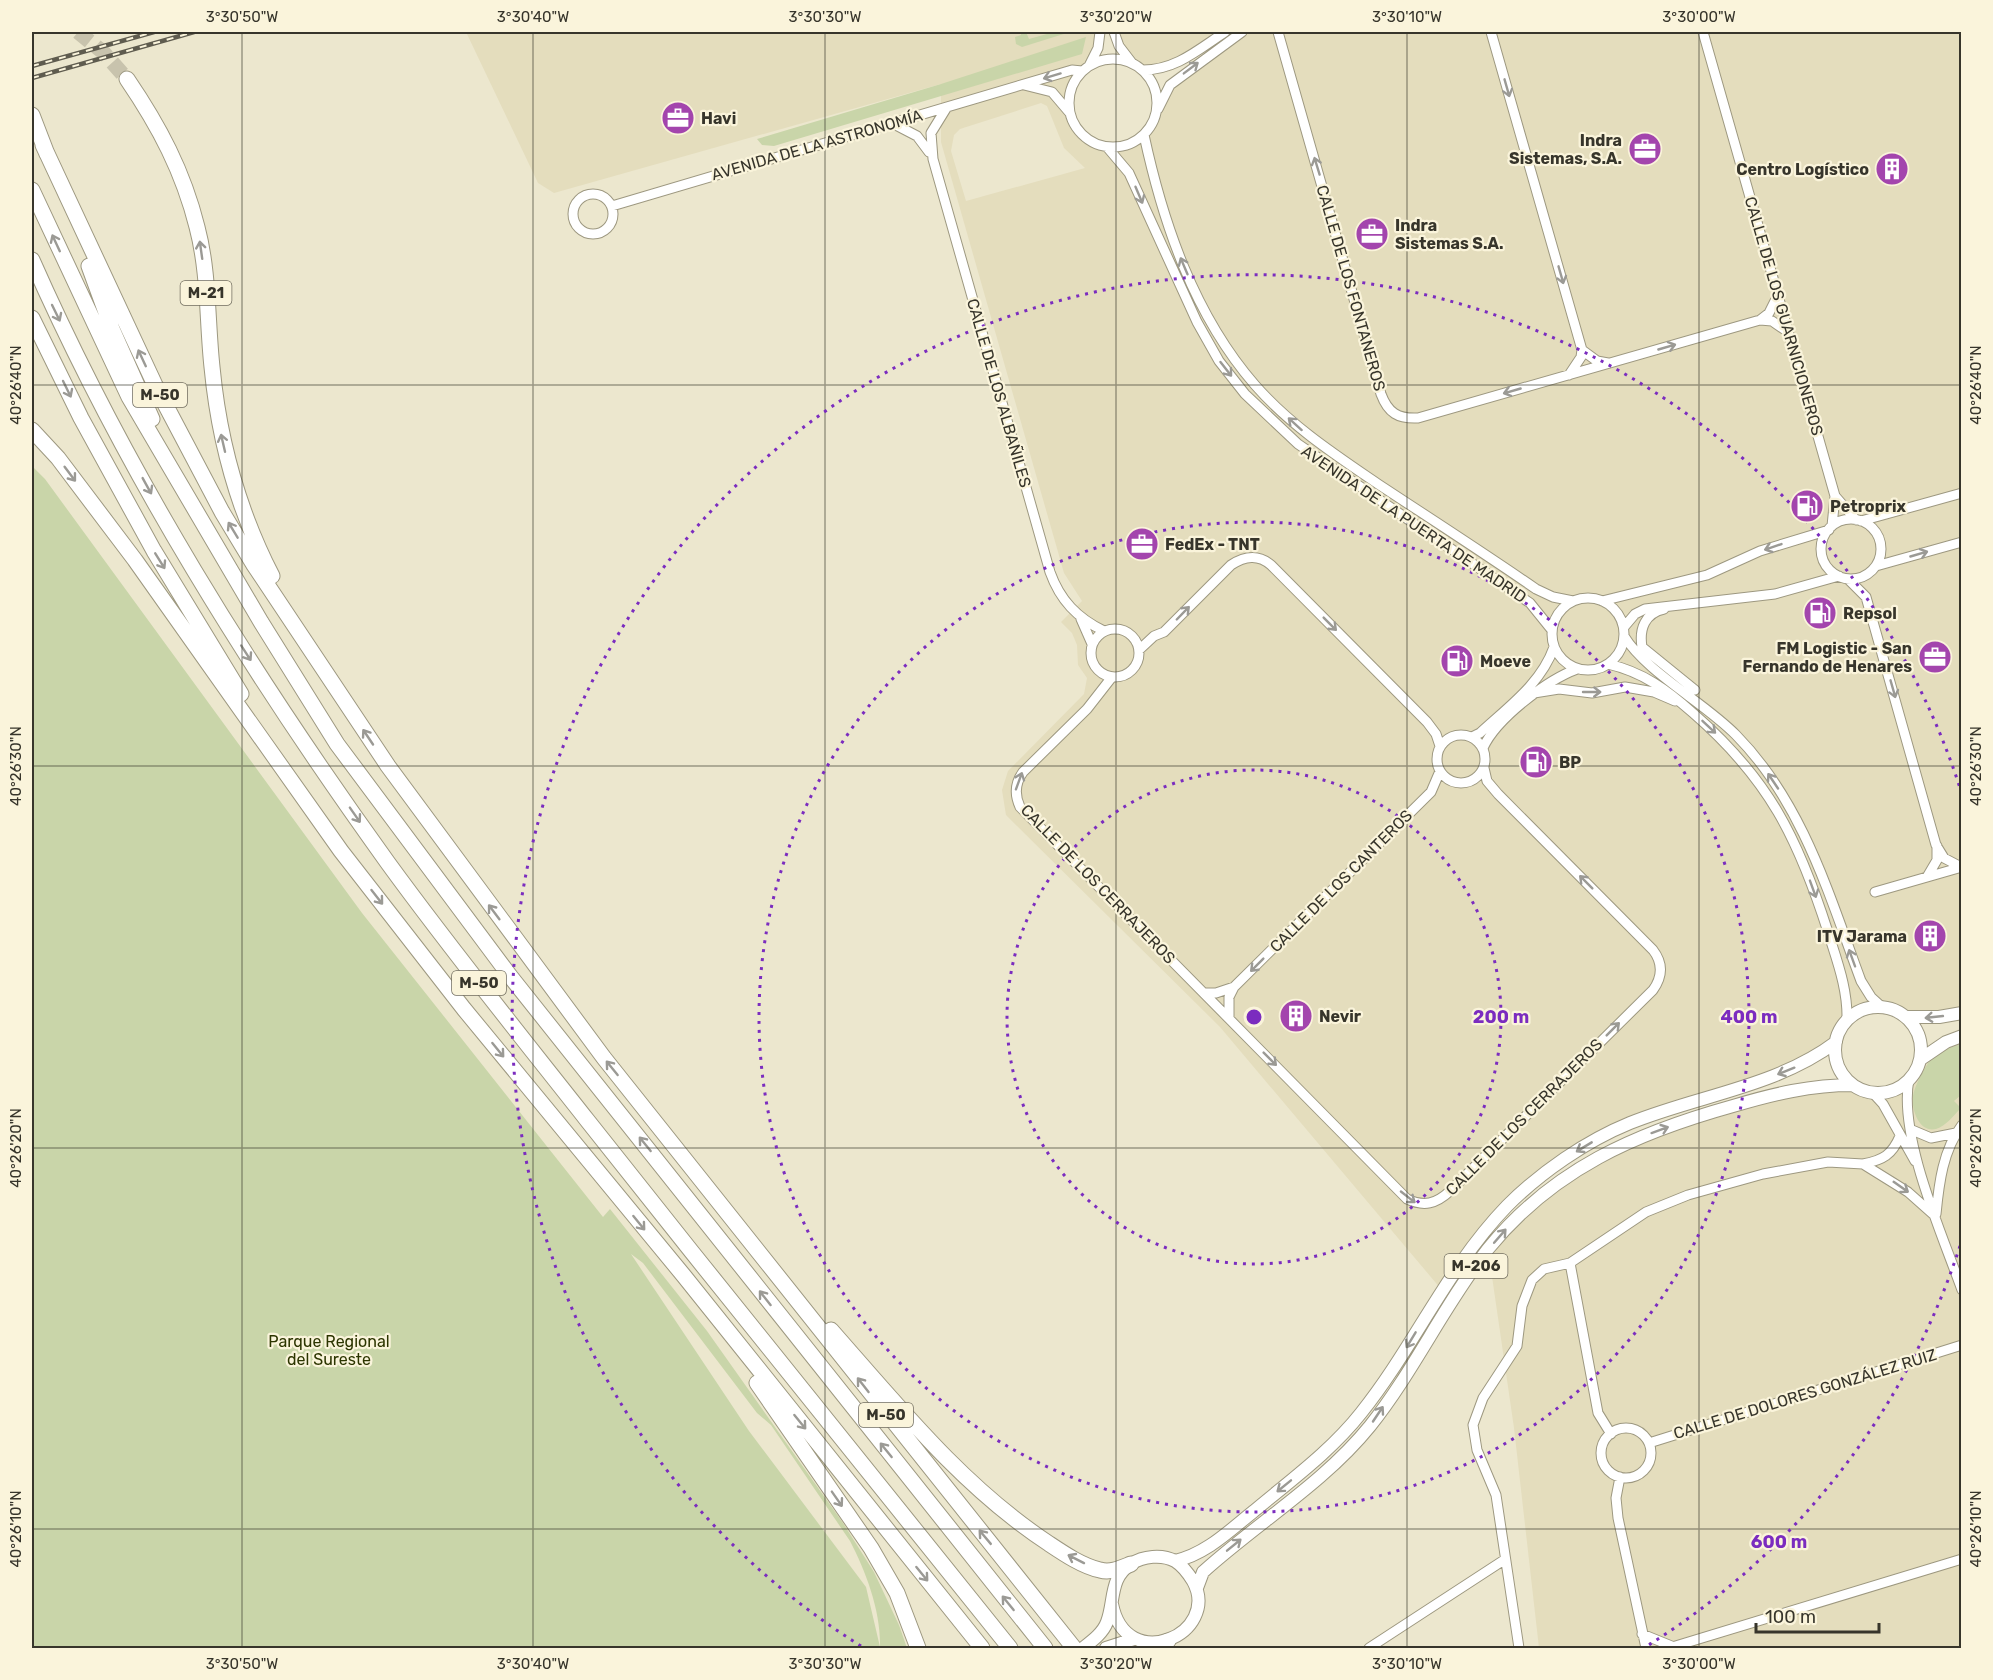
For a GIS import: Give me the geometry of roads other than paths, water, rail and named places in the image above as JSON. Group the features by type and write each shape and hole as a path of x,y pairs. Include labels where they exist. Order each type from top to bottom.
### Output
{"highway":[{"name":"M-21","path":"127,79 157,123 182,177 195,218 204,270 216,408 228,463 245,520 300,632"},
{"name":"M-50","path":"32,115 43,146 155,385 222,512 254,565 388,766 604,1058 1074,1648"},
{"path":"43,146 112,329 153,423 158,445"},
{"name":"M-50","path":"32,190 98,336 158,445 261,622 338,744 412,847 510,976 1045,1648"},
{"name":"M-50","path":"32,260 104,410 178,542 244,651 389,864 657,1209 1010,1648"},
{"name":"M-50","path":"32,318 81,418 154,551 281,764 341,851 464,1009 982,1648"},
{"path":"32,430 58,458 128,551 281,764"},
{"path":"701,1179 906,1415 977,1488 1020,1525 1083,1563 1101,1570 1114,1570 1131,1564"},
{"path":"658,1246 871,1548 897,1593 918,1648"}],"main road":[{"path":"1846,1021 1868,1008 1882,1007 1906,1017 1939,1017 1962,1012"},
{"path":"1872,1092 1885,1093 1900,1087 1917,1070 1921,1059 1921,1044 1916,1029 1906,1017"},
{"name":"M-206","path":"1175,1562 1187,1559 1213,1544 1321,1456 1360,1414 1387,1377 1441,1289 1473,1245 1508,1205 1549,1170 1587,1145 1630,1123 1784,1073 1812,1060 1836,1042 1846,1021"},
{"path":"1921,1059 1946,1042 1962,1036"},
{"path":"1836,1042 1836,1058 1842,1073 1853,1085"},
{"name":"M-206","path":"1106,1648 1134,1639 1165,1645 1184,1632 1193,1620 1198,1604 1197,1588 1203,1572 1330,1467 1369,1427 1454,1296 1488,1249 1520,1213 1557,1182 1602,1154 1634,1139 1696,1116 1792,1089 1853,1085 1872,1092"},
{"path":"1086,1646 1102,1632 1107,1622 1118,1577 1131,1564 1149,1557 1175,1562 1187,1571 1197,1588"},
{"path":"1112,1604 1115,1620 1124,1632 1134,1639"}],"street":[{"path":"1100,32 1098,48 1072,87 1070,113 1082,134 1091,141 1107,147 1132,143 1144,135 1170,85 1242,32"},
{"path":"1114,32 1119,46 1132,63 1143,70 1155,90 1156,114"},
{"path":"1143,70 1162,69 1181,62 1225,32"},
{"path":"1491,32 1582,350 1581,357 1569,375"},
{"name":"CALLE DE LOS GUARNICIONEROS","path":"1703,32 1835,496 1830,528"},
{"name":"CALLE DE LOS FONTANEROS","path":"1277,33 1349,275 1381,394 1390,411 1397,416 1418,418 1760,320"},
{"path":"1086,68 1110,60 1132,63"},
{"name":"AVENIDA DE LA ASTRONOMÍA","path":"612,206 1072,70 1086,68"},
{"name":"AVENIDA DE LA ASTRONOMÍA","path":"1022,85 1052,92 1070,113"},
{"name":"CALLE DE LOS ALBAÑILES","path":"946,107 931,133 933,159 1050,572 1061,597 1081,619 1092,644"},
{"name":"CALLE DE LOS ALBAÑILES","path":"892,123 917,136 933,159"},
{"name":"AVENIDA DE LA PUERTA DE MADRID","path":"1144,135 1158,200 1187,273 1207,316 1229,352 1254,385 1305,434 1366,476 1536,589 1553,597 1573,601"},
{"name":"AVENIDA DE LA PUERTA DE MADRID","path":"1107,147 1129,173 1197,322 1219,361 1245,394 1298,444 1530,603 1551,629"},
{"path":"588,194 599,194 612,206 611,223 602,232 588,234 574,222 574,205 588,194"},
{"path":"1760,320 1769,313 1778,295"},
{"path":"1760,320 1772,321 1788,332"},
{"path":"1582,350 1597,361 1611,363"},
{"path":"1602,601 1707,575 1760,551 1830,528 1844,520 1858,520 1962,493"},
{"name":"CALLE DE LOS GUARNICIONEROS","path":"1835,496 1858,520"},
{"path":"1858,520 1874,529 1881,543 1876,566"},
{"path":"1830,528 1822,542 1822,556 1828,568 1866,597 1936,845 1937,860 1927,877"},
{"path":"1554,647 1546,668 1538,679 1480,733 1472,737 1458,735 1440,746 1436,758 1440,771 1451,781 1466,783 1479,775 1484,768 1483,748 1488,736 1552,679 1577,669 1598,669 1608,664 1622,647 1624,632 1635,614 1644,609 1775,594 1844,578 1859,578 1876,566 1962,542"},
{"path":"1139,650 1154,636 1164,632 1231,565 1241,558 1257,557 1271,565 1427,722 1436,734 1440,746"},
{"path":"1577,669 1563,660 1554,647 1551,629 1555,617 1573,601 1584,598 1602,601 1615,609 1624,632 1640,657 1704,705 1737,736"},
{"path":"1678,605 1657,610 1648,618 1640,636 1642,647 1706,699 1768,772 1791,807 1814,855 1861,981 1871,997 1882,1007"},
{"name":"CALLE DE LOS ALBAÑILES","path":"1081,619 1104,631"},
{"path":"1119,629 1126,632 1133,636 1139,650 1137,664 1132,670 1119,677 1105,675 1094,666 1090,651 1092,644 1104,631 1119,629"},
{"path":"1608,664 1631,669 1663,687 1728,746 1760,781 1780,812 1803,860 1845,986 1846,1021"},
{"name":"CALLE DE LOS CERRAJEROS","path":"1112,677 1087,709 1023,772 1016,784 1017,800 1025,812 1407,1199 1425,1204 1435,1203 1450,1191 1653,990 1661,973 1658,956 1653,950 1498,794 1487,781 1484,768"},
{"path":"1534,693 1559,689 1592,693 1625,687 1654,692 1682,703"},
{"path":"1472,737 1483,748"},
{"name":"CALLE DE LOS CANTEROS","path":"1234,987 1431,792 1440,771"},
{"path":"1936,845 1944,858 1961,867"},
{"path":"1875,892 1961,867"},
{"path":"1205,993 1216,993 1234,987"},
{"path":"1228,1018 1227,1004 1234,987"},
{"path":"1909,1079 1906,1095 1918,1166 1962,1290"},
{"path":"1872,1092 1883,1104 1918,1166"},
{"path":"1935,1216 1939,1180 1956,1133 1962,1125"},
{"path":"1912,1130 1931,1138 1956,1133"},
{"path":"1519,1648 1503,1560 1496,1495 1474,1439 1475,1419 1483,1398 1517,1346 1522,1306 1532,1280 1544,1269 1570,1263 1627,1223 1688,1195 1763,1174 1828,1162 1863,1164 1882,1160 1893,1151 1900,1136"},
{"path":"1863,1164 1908,1192 1935,1216"},
{"path":"1570,1263 1598,1413 1611,1434"},
{"name":"CALLE DE DOLORES GONZÁLEZ RUIZ","path":"1649,1443 1962,1345"},
{"path":"1619,1430 1636,1431 1649,1443 1650,1459 1647,1466 1636,1476 1620,1477 1607,1469 1601,1455 1605,1440 1619,1430"},
{"path":"1620,1477 1616,1498 1646,1648"},
{"path":"1369,1648 1503,1560"},
{"path":"1642,1634 1672,1648 1962,1560"}],"tunnel":[{"path":"78,32 104,53 127,79"}],"railway":[{"path":"32,66 154,32"},
{"path":"32,78 194,32"}],"place":[{"name":"Havi","path":"678,118"},
{"name":"Indra Sistemas, S.A.","path":"1645,149"},
{"name":"Centro Logístico","path":"1892,169"},
{"name":"Indra Sistemas S.A.","path":"1372,234"},
{"name":"Petroprix","path":"1807,506"},
{"name":"FedEx - TNT","path":"1142,544"},
{"name":"Repsol","path":"1820,613"},
{"name":"FM Logistic - San Fernando de Henares","path":"1935,657"},
{"name":"Moeve","path":"1457,661"},
{"name":"BP","path":"1536,762"},
{"name":"ITV Jarama","path":"1930,936"},
{"name":"Nevir","path":"1296,1016"}],"park label":[{"name":"Parque Regional del Sureste","path":"329,1350"}]}
